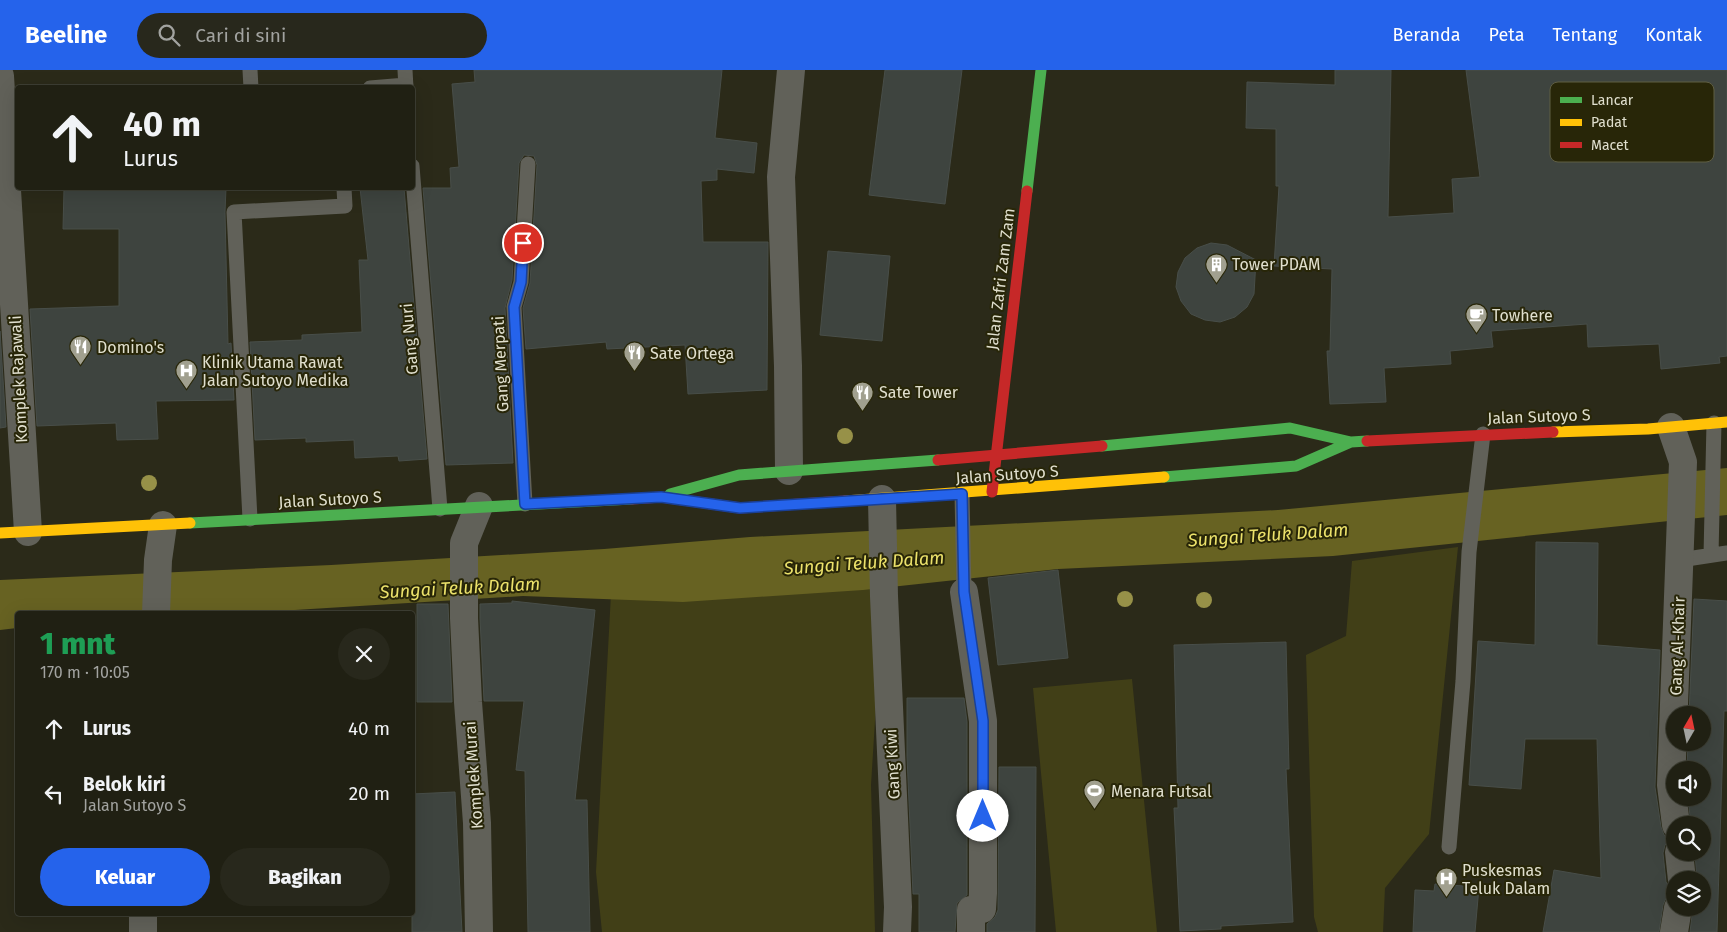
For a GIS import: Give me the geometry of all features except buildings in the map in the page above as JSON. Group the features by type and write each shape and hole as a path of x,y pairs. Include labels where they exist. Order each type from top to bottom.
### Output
{"main road":[{"name":"Jalan Zafri Zam Zam","path":"992,492 1041,70"},
{"name":"Jalan Sutoyo S","path":"661,497 740,474 996,456 1290,428 1351,442 1483,434 1671,427 1721,422"},
{"name":"Jalan Sutoyo S","path":"0,533 661,497 740,508 882,512 962,494 1296,466 1351,442"}],"street":[{"path":"789,471 788,366 780,178 791,70"},
{"name":"Komplek Rajawali","path":"0,76 28,532"},
{"name":"Gang Al-Khair","path":"1671,427 1683,462 1672,785 1675,816"},
{"name":"Komplek Murai","path":"479,506 464,543 464,618 477,824 479,932"},
{"name":"Gang Kiwi","path":"882,512 898,908 897,932"},
{"path":"156,611 158,560 163,525"},
{"path":"964,592 983,721 983,893 982,909 971,910 971,932"},
{"path":"143,932 144,916"},
{"path":"1674,932 1677,916"}],"lane":[{"path":"250,70 251,85"},
{"path":"385,85 406,81"},
{"name":"Gang Merpati","path":"525,504 514,307 521,282 528,164"},
{"path":"250,519 234,212 345,206 344,190"},
{"name":"Gang Nuri","path":"414,190 440,509"},
{"path":"1710,555 1712,459 1721,422"},
{"path":"1449,847 1463,681 1469,552 1483,434"},
{"path":"962,494 964,592"},
{"path":"1680,560 1727,553"}],"shaded area":[{"path":"1458,547 1429,834 1385,888 1383,932 1318,932 1314,917 1306,655 1346,636 1352,561"},
{"path":"875,576 878,672 871,785 875,932 602,932 596,872 611,594"},
{"name":"Menara Futsal","path":"1132,679 1157,932 1056,932 1033,688"}],"water":[{"name":"Sungai Teluk Dalam","path":"1727,468 1727,515 1333,556 1058,569 863,590 683,602 523,596 278,611 15,611 15,628 0,630 0,580 331,565 604,549 750,537 1278,510"}],"traffic: fast":[{"path":"1027,191 1041,70"},
{"path":"1102,446 1290,428 1351,442 1367,441"},
{"path":"1164,477 1296,466 1351,442"},
{"path":"670,494 739,475 938,460"},
{"path":"190,523 632,499"}],"traffic: slow":[{"path":"1553,432 1648,429 1727,422"},
{"path":"845,501 1164,477"},
{"path":"0,533 190,523"}],"traffic: jam":[{"path":"992,492 1027,191"},
{"path":"1367,441 1553,432"},
{"path":"938,460 1102,446"},
{"path":"632,499 661,497 740,508 845,501"}],"place":[{"name":"Tower PDAM","path":"1216,283"},
{"name":"Towhere","path":"1476,334"},
{"name":"Domino's","path":"81,366"},
{"name":"Sate Ortega","path":"634,372"},
{"name":"Klinik Utama Rawat Jalan Sutoyo Medika","path":"186,390"},
{"name":"Sate Tower","path":"863,411"},
{"name":"Menara Futsal","path":"1095,810"},
{"name":"Puskesmas Teluk Dalam","path":"1446,898"}],"route":[{"path":"523,243 521,282 515,296 514,307 525,504 661,497 740,508 962,494 964,592 983,721 983,816"}]}
